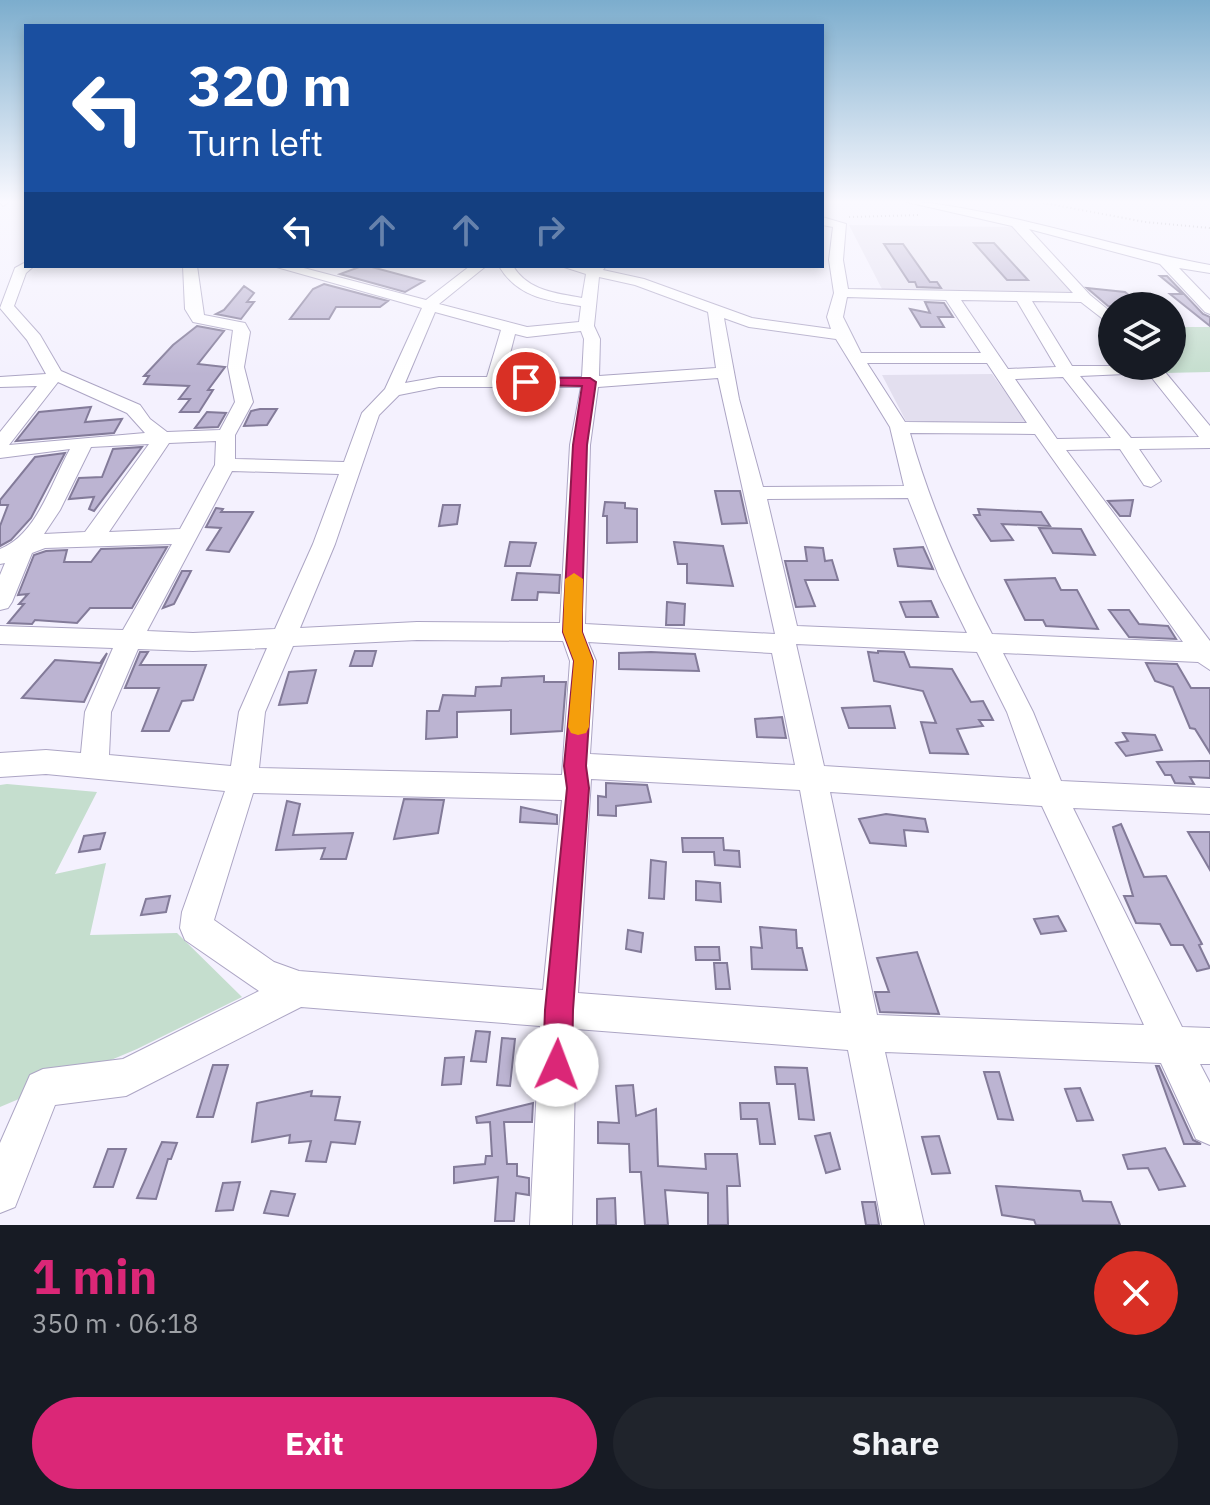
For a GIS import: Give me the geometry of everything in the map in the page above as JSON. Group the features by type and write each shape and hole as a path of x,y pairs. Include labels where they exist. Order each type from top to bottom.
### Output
{"street":[{"path":"836,259 841,293 835,317 841,335 899,427 916,492 950,576 1020,712 1051,793 1174,1044 1210,1125"},
{"path":"1049,259 1098,309"},
{"path":"1158,259 1210,269"},
{"path":"1165,261 1202,295 1210,309"},
{"path":"24,268 5,294 6,306 34,338 52,377"},
{"path":"94,766 98,712 129,641 225,465 226,435 244,402 235,378 237,369 234,361 242,332 240,326 198,319 193,309 190,268"},
{"path":"288,268 527,332 587,315"},
{"path":"476,268 434,298 393,391 371,413 324,544 252,712 243,780 198,912 197,928 263,975 299,989 861,1033 1210,1046"},
{"path":"507,268 509,275 526,288 587,315"},
{"path":"551,1225 559,1010 583,661 572,632 580,445 590,382 592,339 587,315 587,268 639,282 767,327 841,335"},
{"path":"841,293 1085,298"},
{"path":"950,295 1047,437 1208,655"},
{"path":"1021,296 1067,371 1126,444 1151,481"},
{"path":"715,309 725,372 785,640 861,1033 903,1225"},
{"path":"494,381 509,328"},
{"path":"856,358 993,358"},
{"path":"1004,374 1098,370"},
{"path":"393,391 439,382 590,382 725,372"},
{"path":"0,444 52,377"},
{"path":"0,382 52,377 134,409 143,423 163,438"},
{"path":"1162,380 1210,440"},
{"path":"899,427 1126,444 1210,440"},
{"path":"0,452 84,442 226,435"},
{"path":"93,537 163,438"},
{"path":"0,602 23,548 50,510 84,442"},
{"path":"225,465 351,468"},
{"path":"753,493 916,492"},
{"path":"0,557 43,541 186,536"},
{"path":"0,635 129,641 417,631 572,632 785,640 984,642 1208,655"},
{"path":"0,765 46,762 243,780 813,778 1210,801"},
{"path":"0,1192 43,1088 126,1077 299,989"}],"shaded area":[{"path":"867,259 1044,259 1074,292 883,291"},
{"path":"992,374 1027,422 907,423 882,375"}],"green space":[{"path":"1186,327 1210,327 1210,372 1186,373"},
{"path":"0,785 97,792 55,874 106,863 90,935 177,933 242,997 137,1049 0,1107"}],"building":[{"path":"894,259 914,259 930,282 937,282 941,288 917,287 915,282 909,282"},
{"path":"988,259 1009,259 1028,280 1007,280"},
{"path":"356,268 375,268 424,281 405,292 340,274"},
{"path":"1160,276 1167,276 1182,292"},
{"path":"324,284 388,301 380,307 336,307 329,319 290,319 313,289"},
{"path":"244,286 254,293 247,302 254,302 241,319 216,314 224,310"},
{"path":"1087,288 1125,292 1098,292 1098,297"},
{"path":"1186,296 1210,317 1210,326 1186,307"},
{"path":"925,302 944,303 953,317 938,317 944,327 921,327 910,309 930,313"},
{"path":"197,326 224,331 198,364 225,367 208,390 213,390 199,412 180,412 190,399 179,399 189,386 144,384 149,376 144,376 173,345"},
{"path":"91,407 85,422 122,419 114,433 16,441 39,412"},
{"path":"277,409 267,425 244,426 251,411"},
{"path":"207,412 226,413 218,427 195,428"},
{"path":"142,447 94,511 89,509 94,497 69,499 79,478 102,477 113,449"},
{"path":"65,453 31,518 11,540 0,546 0,526 8,505 0,505 0,500 35,457"},
{"path":"715,491 740,491 747,523 722,524"},
{"path":"1133,500 1130,516 1120,516 1108,501"},
{"path":"605,502 625,503 625,508 637,509 637,542 607,543 607,516 603,516"},
{"path":"443,505 460,505 457,524 439,526"},
{"path":"216,508 223,509 221,512 253,512 229,552 207,550 221,528 206,527"},
{"path":"978,509 1041,512 1050,526 1002,524 1013,540 991,541 974,515 980,515"},
{"path":"1039,528 1081,529 1095,555 1053,553"},
{"path":"510,542 536,543 530,566 505,566"},
{"path":"674,542 723,546 733,586 687,583 687,564 678,564"},
{"path":"167,547 132,608 90,608 77,623 35,620 32,624 8,623 28,594 18,595 34,555 67,550 64,562 91,562 101,549"},
{"path":"805,547 823,548 825,561 832,560 838,580 805,580 815,606 796,607 785,561 807,561"},
{"path":"923,547 933,569 898,566 894,549"},
{"path":"182,571 191,571 174,604 163,608"},
{"path":"517,573 560,575 559,593 538,592 537,600 512,600"},
{"path":"1055,578 1061,590 1077,590 1098,629 1046,626 1043,620 1025,620 1005,580"},
{"path":"931,601 938,617 906,617 900,602"},
{"path":"667,602 685,604 684,625 666,625"},
{"path":"1109,610 1129,610 1139,624 1168,626 1176,639 1129,637"},
{"path":"355,651 376,651 372,666 350,666"},
{"path":"140,652 148,652 140,665 206,665 193,700 182,701 169,731 142,731 159,688 125,688"},
{"path":"868,652 904,652 910,667 952,669 971,702 983,701 993,720 979,720 983,726 957,729 968,754 930,753 921,722 936,723 923,691 874,681"},
{"path":"107,653 84,702 22,698 55,660 100,663"},
{"path":"619,653 695,654 699,671 619,669"},
{"path":"1146,663 1177,664 1191,688 1210,688 1210,753 1195,729 1190,728 1173,687 1155,681"},
{"path":"316,670 307,703 279,705 289,672"},
{"path":"544,676 544,682 566,682 562,731 511,734 511,710 457,712 457,737 426,739 427,711 439,711 443,695 475,696 476,687 501,686 502,678"},
{"path":"890,706 895,728 849,728 842,708"},
{"path":"782,717 786,738 757,737 755,719"},
{"path":"1123,733 1155,735 1162,750 1126,756 1116,743 1128,741"},
{"path":"1210,761 1210,778 1190,777 1194,784 1175,783 1157,762"},
{"path":"606,783 647,785 651,802 616,806 616,816 598,815 598,796 606,797"},
{"path":"404,799 444,800 438,833 394,839"},
{"path":"287,801 300,804 293,835 353,833 346,859 321,859 325,848 276,850"},
{"path":"521,807 557,815 557,824 520,822"},
{"path":"886,814 925,819 928,832 904,830 906,846 870,843 859,819"},
{"path":"1121,824 1144,877 1166,876 1202,944 1199,945 1210,968 1197,971 1183,945 1171,945 1160,924 1136,923 1124,896 1133,896 1113,827"},
{"path":"1188,832 1210,832 1210,870"},
{"path":"105,833 100,849 79,852 84,836"},
{"path":"682,838 723,838 724,850 739,851 740,867 715,865 714,852 683,852"},
{"path":"651,860 666,862 664,899 649,898"},
{"path":"696,881 720,883 721,902 696,900"},
{"path":"170,896 166,912 141,915 146,899"},
{"path":"1058,916 1066,931 1041,934 1034,919"},
{"path":"760,927 796,930 797,948 802,948 807,970 752,969 751,947 762,948"},
{"path":"628,930 643,933 641,952 626,949"},
{"path":"695,947 719,947 720,960 696,960"},
{"path":"917,952 939,1014 880,1012 875,992 889,992 877,958"},
{"path":"714,963 727,963 730,989 716,989"},
{"path":"476,1031 490,1032 486,1062 471,1061"},
{"path":"502,1038 515,1039 510,1086 497,1085"},
{"path":"464,1057 461,1084 442,1085 445,1058"},
{"path":"213,1065 228,1065 213,1117 197,1117"},
{"path":"1156,1066 1159,1066 1193,1140 1201,1144 1184,1144"},
{"path":"775,1067 807,1068 814,1120 799,1119 795,1084 777,1084"},
{"path":"984,1072 999,1072 1013,1120 998,1119"},
{"path":"633,1085 636,1116 656,1109 658,1166 706,1169 705,1154 737,1154 740,1186 727,1186 728,1225 708,1225 708,1193 665,1190 668,1225 645,1225 641,1172 630,1172 629,1144 598,1143 598,1122 619,1123 616,1086"},
{"path":"1080,1088 1093,1120 1077,1121 1065,1089"},
{"path":"312,1091 311,1096 340,1097 335,1120 360,1122 355,1144 331,1142 326,1162 306,1161 311,1141 289,1143 290,1135 252,1142 257,1103"},
{"path":"533,1103 532,1122 504,1122 507,1164 517,1164 517,1176 529,1178 529,1195 516,1193 514,1221 495,1221 498,1177 454,1183 454,1167 485,1164 486,1156 492,1156 490,1122 477,1123 476,1117"},
{"path":"740,1103 769,1103 775,1144 760,1144 757,1119 741,1119"},
{"path":"830,1133 840,1169 826,1173 815,1136"},
{"path":"939,1136 950,1173 932,1174 922,1137"},
{"path":"162,1142 177,1143 171,1159 168,1159 156,1199 137,1198"},
{"path":"1165,1148 1185,1186 1159,1190 1148,1168 1128,1169 1123,1155"},
{"path":"108,1149 126,1149 113,1187 94,1187"},
{"path":"240,1182 233,1210 216,1211 223,1183"},
{"path":"996,1186 1080,1191 1083,1201 1111,1202 1120,1225 1036,1225 1034,1220 1002,1215"},
{"path":"271,1191 295,1194 288,1216 264,1213"},
{"path":"615,1198 616,1225 597,1225 597,1199"},
{"path":"862,1202 875,1202 879,1225 866,1225"}],"slow traffic":[{"path":"574,579 572,632 583,661 578,727"}],"route":[{"path":"526,382 590,382 580,445 575,527 572,632 583,661 575,766 578,788 557,1065"}]}
